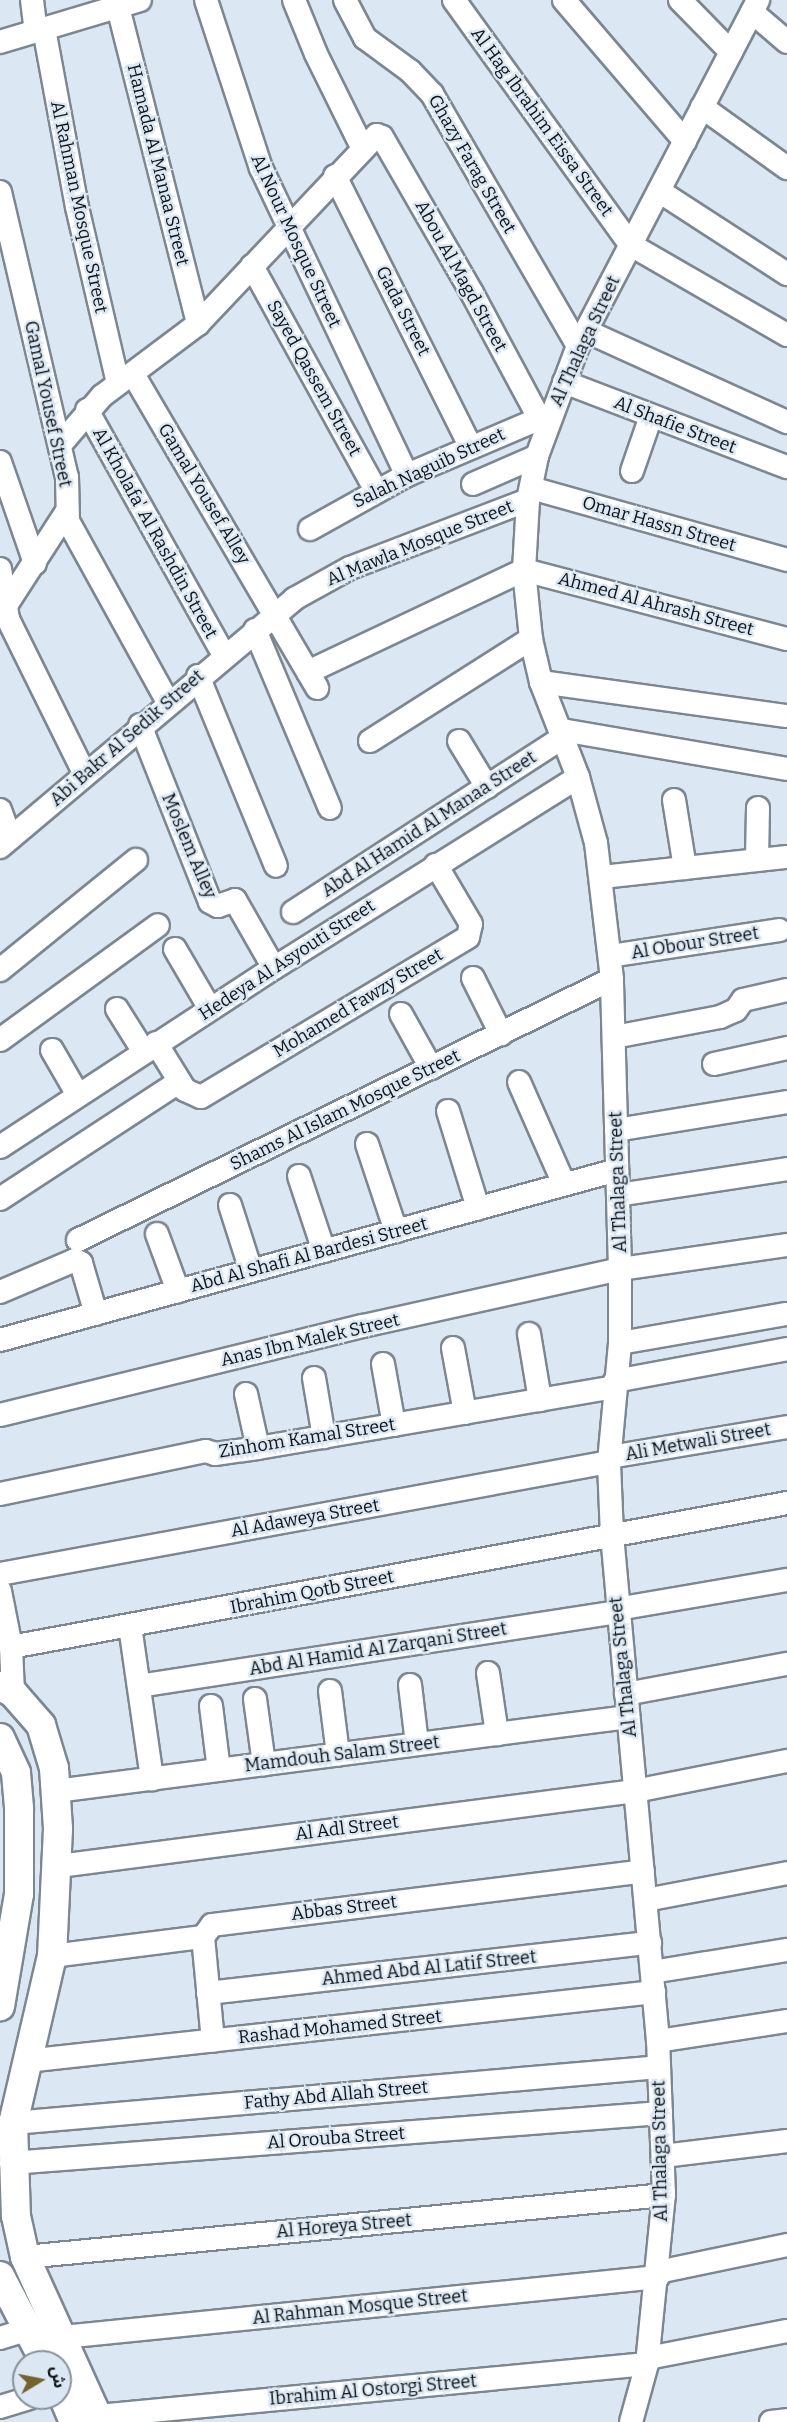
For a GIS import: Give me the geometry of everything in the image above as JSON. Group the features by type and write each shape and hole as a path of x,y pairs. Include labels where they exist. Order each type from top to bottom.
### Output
{"street":[{"name":"Al Rahman Mosque Street","path":"32,0 77,207 126,379"},
{"path":"0,42 40,30 96,7 118,7 140,0"},
{"name":"Al Nour Mosque Street","path":"206,0 238,107 287,228 407,475"},
{"name":"Abou Al Magd Street","path":"294,0 321,64 472,292 545,416"},
{"name":"Ghazy Farag Street","path":"345,0 365,38 410,71 432,94 582,338"},
{"name":"Al Hag Ibrahim Eissa Street","path":"454,0 631,245"},
{"path":"564,0 685,141"},
{"path":"680,0 731,52"},
{"path":"755,6 787,42"},
{"name":"Al Thalaga Street","path":"630,2422 647,2361 658,2275 664,2195 658,2041 617,1611 612,1535 609,1459 620,1343 620,1269 612,979 602,877 578,777 541,682 531,639 524,570 530,494 545,416 564,382 582,338 755,6"},
{"name":"Hamada Al Manaa Street","path":"118,7 198,324"},
{"path":"702,107 787,168"},
{"path":"60,445 87,410 198,324 335,176 371,141"},
{"name":"Gada Street","path":"335,176 470,446"},
{"path":"659,191 787,274"},
{"name":"Gamal Yousef Street","path":"0,192 67,477 67,511 70,527 168,702"},
{"path":"631,245 787,335"},
{"name":"Sayed Qassem Street","path":"252,266 376,491"},
{"path":"582,338 787,422"},
{"name":"Gamal Yousef Alley","path":"126,379 274,613 312,680 524,570"},
{"name":"Al Shafie Street","path":"564,382 787,467"},
{"name":"Al Kholafa' Al Rashdin Street","path":"87,410 224,655"},
{"name":"Salah Naguib Street","path":"310,529 407,475 470,446 545,416"},
{"path":"632,471 651,416"},
{"path":"473,484 537,456"},
{"path":"0,462 35,563"},
{"name":"Al Mawla Mosque Street","path":"255,630 274,613 335,575 530,494"},
{"name":"Omar Hassn Street","path":"530,494 787,560"},
{"path":"5,607 67,511"},
{"path":"0,569 6,591 5,607 84,773"},
{"name":"Ahmed Al Ahrash Street","path":"524,570 787,639"},
{"path":"255,630 330,808"},
{"name":"Abi Bakr Al Sedik Street","path":"5,843 140,725 255,630"},
{"path":"370,741 531,639"},
{"path":"198,676 276,866"},
{"path":"541,682 787,716"},
{"name":"Moslem Alley","path":"140,725 210,902 218,906 235,900 274,968"},
{"path":"563,734 787,769"},
{"name":"Abd Al Hamid Al Manaa Street","path":"293,912 487,787 563,734"},
{"path":"459,741 487,787"},
{"name":"Hedeya Al Asyouti Street","path":"0,1147 274,968 578,777"},
{"path":"674,800 685,868"},
{"path":"757,860 758,808"},
{"path":"0,810 5,843"},
{"path":"602,877 787,857"},
{"path":"0,970 136,860"},
{"name":"Mohamed Fawzy Street","path":"117,1009 190,1094 201,1097 468,936 471,924 436,865"},
{"path":"0,1040 158,925"},
{"name":"Al Obour Street","path":"610,956 779,930"},
{"path":"175,949 210,1009"},
{"path":"472,978 501,1034"},
{"name":"Shams Al Islam Mosque Street","path":"78,1240 612,979"},
{"path":"614,1037 720,1017 736,1010 743,1000 787,990"},
{"path":"401,1014 431,1068"},
{"path":"714,1064 787,1048"},
{"path":"52,1050 78,1095"},
{"path":"0,1199 179,1082"},
{"path":"519,1082 564,1184"},
{"path":"616,1130 787,1102"},
{"path":"448,1111 478,1208"},
{"path":"367,1144 396,1231"},
{"path":"618,1195 787,1168"},
{"name":"Abd Al Shafi Al Bardesi Street","path":"0,1340 617,1170"},
{"path":"299,1176 324,1251"},
{"path":"230,1205 251,1271"},
{"path":"157,1234 177,1291"},
{"name":"Anas Ibn Malek Street","path":"0,1415 363,1326 620,1269 787,1245"},
{"path":"0,1292 75,1260 81,1263 96,1314"},
{"path":"620,1343 787,1314"},
{"path":"529,1334 540,1400"},
{"path":"453,1348 465,1413"},
{"name":"Zinhom Kamal Street","path":"0,1494 206,1451 215,1454 258,1448 540,1400 787,1349"},
{"path":"383,1364 394,1425"},
{"path":"314,1377 324,1437"},
{"path":"246,1394 258,1448"},
{"name":"Ali Metwali Street","path":"609,1459 787,1427"},
{"name":"Al Adaweya Street","path":"0,1574 609,1459"},
{"name":"Ibrahim Qotb Street","path":"12,1647 787,1503"},
{"name":"Abd Al Hamid Al Zarqani Street","path":"139,1686 617,1611 787,1580"},
{"path":"0,1591 12,1647 7,1690 41,1725 55,1779 59,1866 52,1956 12,2123 11,2163 16,2216 25,2256 63,2337 91,2420"},
{"path":"130,1626 152,1779"},
{"path":"626,1694 787,1664"},
{"path":"488,1673 497,1734"},
{"path":"410,1685 417,1744"},
{"path":"330,1691 338,1755"},
{"path":"255,1698 264,1764"},
{"path":"211,1706 219,1770"},
{"name":"Mamdouh Salam Street","path":"55,1779 152,1779 628,1717"},
{"path":"0,1738 16,1773 10,1812 10,1897 0,2007"},
{"name":"Al Adl Street","path":"59,1866 635,1791 787,1761"},
{"path":"16,1773 55,1779"},
{"name":"Abbas Street","path":"52,1956 203,1937 212,1925 643,1871"},
{"path":"646,1900 787,1873"},
{"path":"203,1937 213,2041"},
{"name":"Ahmed Abd Al Latif Street","path":"208,1993 650,1944"},
{"name":"Rashad Mohamed Street","path":"26,2061 213,2041 653,1982 787,1950"},
{"path":"658,2041 787,2021"},
{"name":"Fathy Abd Allah Street","path":"12,2123 659,2067"},
{"name":"Al Orouba Street","path":"11,2163 661,2113"},
{"path":"663,2156 787,2141"},
{"name":"Al Horeya Street","path":"25,2256 664,2195"},
{"name":"Al Rahman Mosque Street","path":"63,2337 658,2275 787,2245"},
{"path":"0,2276 38,2350"},
{"path":"0,2338 27,2330"},
{"name":"Ibrahim Al Ostorgi Street","path":"91,2420 647,2361 787,2331"},
{"path":"72,2401 91,2420"},
{"path":"771,2422 787,2420"}]}
